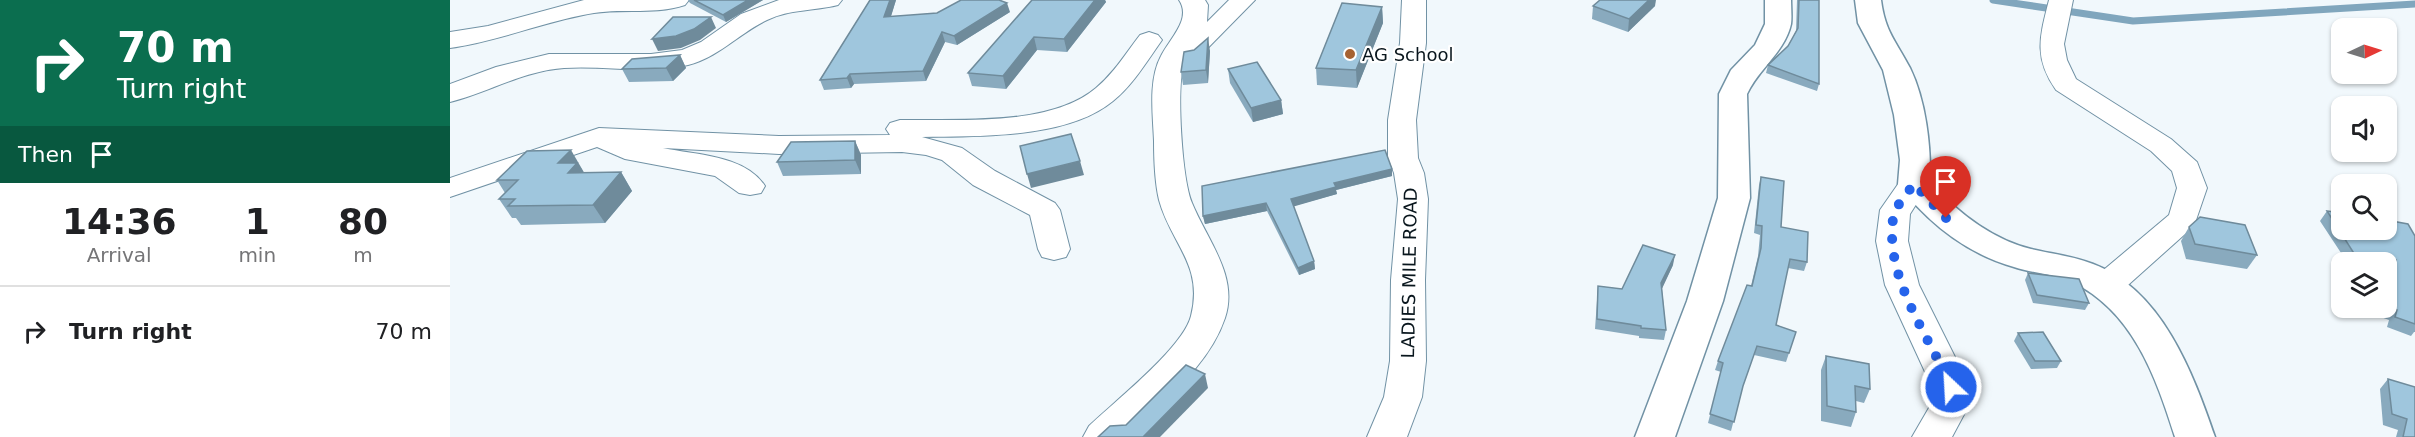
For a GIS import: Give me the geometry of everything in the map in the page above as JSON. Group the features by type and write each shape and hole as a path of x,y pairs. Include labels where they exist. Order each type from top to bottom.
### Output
{"main road":[{"path":"1655,437 1668,407 1705,301 1734,198 1733,94 1742,76 1767,48 1778,24 1778,0"},
{"path":"1868,0 1871,23 1897,70 1909,115 1915,160 1914,184 1933,207 1959,229 1988,245 2024,259 2083,273 2106,286 2126,304 2160,348 2195,437"}],"street":[{"path":"450,26 509,17 554,0"},
{"path":"450,40 489,34 564,11 617,3 668,4 677,0"},
{"path":"450,94 502,73 561,60 679,59 717,45 747,20 762,13 780,7 830,0"},
{"path":"1103,437 1191,350 1208,317 1211,277 1175,201 1168,142 1167,75 1173,57 1196,19 1196,4 1191,0"},
{"path":"1167,75 1243,0"},
{"name":"LADIES MILE ROAD","path":"1388,437 1403,397 1408,361 1408,280 1413,199 1409,173 1403,158 1402,120 1413,43 1414,0"},
{"path":"2060,7 2051,44 2054,60 2065,84 2161,145 2186,168 2192,188 2183,219 2106,286"},
{"path":"756,144 844,131 1035,122 1066,116 1099,100 1121,78 1149,40"},
{"path":"599,136 625,150 724,169 750,186"},
{"path":"450,188 599,136 756,144 902,143 952,154 984,178 1044,210 1054,249"},
{"path":"1914,184 1899,205 1893,219 1893,262 1951,387 1949,407 1932,437"}],"building":[{"path":"694,0 748,0 723,15"},
{"path":"870,0 890,0 884,17 937,13 961,0 999,0 1007,3 954,36 942,32 923,71 850,74 847,78 820,80"},
{"path":"1032,0 1095,0 1064,39 1034,37 1003,76 968,73"},
{"path":"1600,0 1649,0 1629,19 1593,6"},
{"path":"1799,0 1819,0 1819,84 1768,65 1788,46 1798,28"},
{"path":"1342,3 1382,7 1356,70 1316,68"},
{"path":"673,17 711,17 694,29 676,36 652,39"},
{"path":"1208,38 1206,70 1181,72 1184,52 1194,50"},
{"path":"680,55 666,68 622,69 632,59"},
{"path":"1257,62 1281,100 1251,108 1228,69"},
{"path":"1071,134 1080,161 1027,174 1020,146"},
{"path":"855,141 855,160 777,162 791,142"},
{"path":"571,150 558,163 577,163 568,173 621,172 593,205 508,206 515,199 499,199 518,180 497,180 527,151"},
{"path":"1385,150 1392,169 1334,183 1336,187 1291,199 1314,261 1298,268 1266,203 1203,216 1202,186"},
{"path":"1761,177 1784,181 1781,227 1808,232 1807,262 1790,259 1776,325 1796,332 1789,353 1757,346 1743,386 1734,422 1710,414 1723,363 1718,361 1747,285 1752,286 1761,248 1762,226 1756,225"},
{"path":"2200,217 2245,225 2257,255 2195,244 2189,227"},
{"path":"2397,222 2408,224 2415,236 2415,324 2397,318 2397,252 2353,252 2345,240 2397,240"},
{"path":"1643,245 1675,255 1661,283 1666,330 1641,328 1641,326 1597,319 1598,286 1622,289"},
{"path":"2028,273 2079,279 2089,303 2037,295"},
{"path":"2043,332 2061,361 2035,361 2018,333"},
{"path":"1826,356 1869,364 1870,389 1855,386 1856,412 1827,406"},
{"path":"1186,365 1205,374 1143,437 1098,437 1110,426 1126,425"},
{"path":"2388,379 2415,387 2415,437 2403,437 2407,419 2392,414"}],"waterway":[{"path":"1993,0 2133,21 2415,4"}],"place":[{"name":"AG School","path":"1350,54"}],"route":[{"path":"1946,218 1933,207 1914,184 1899,205 1893,219 1893,262 1951,387"}]}
